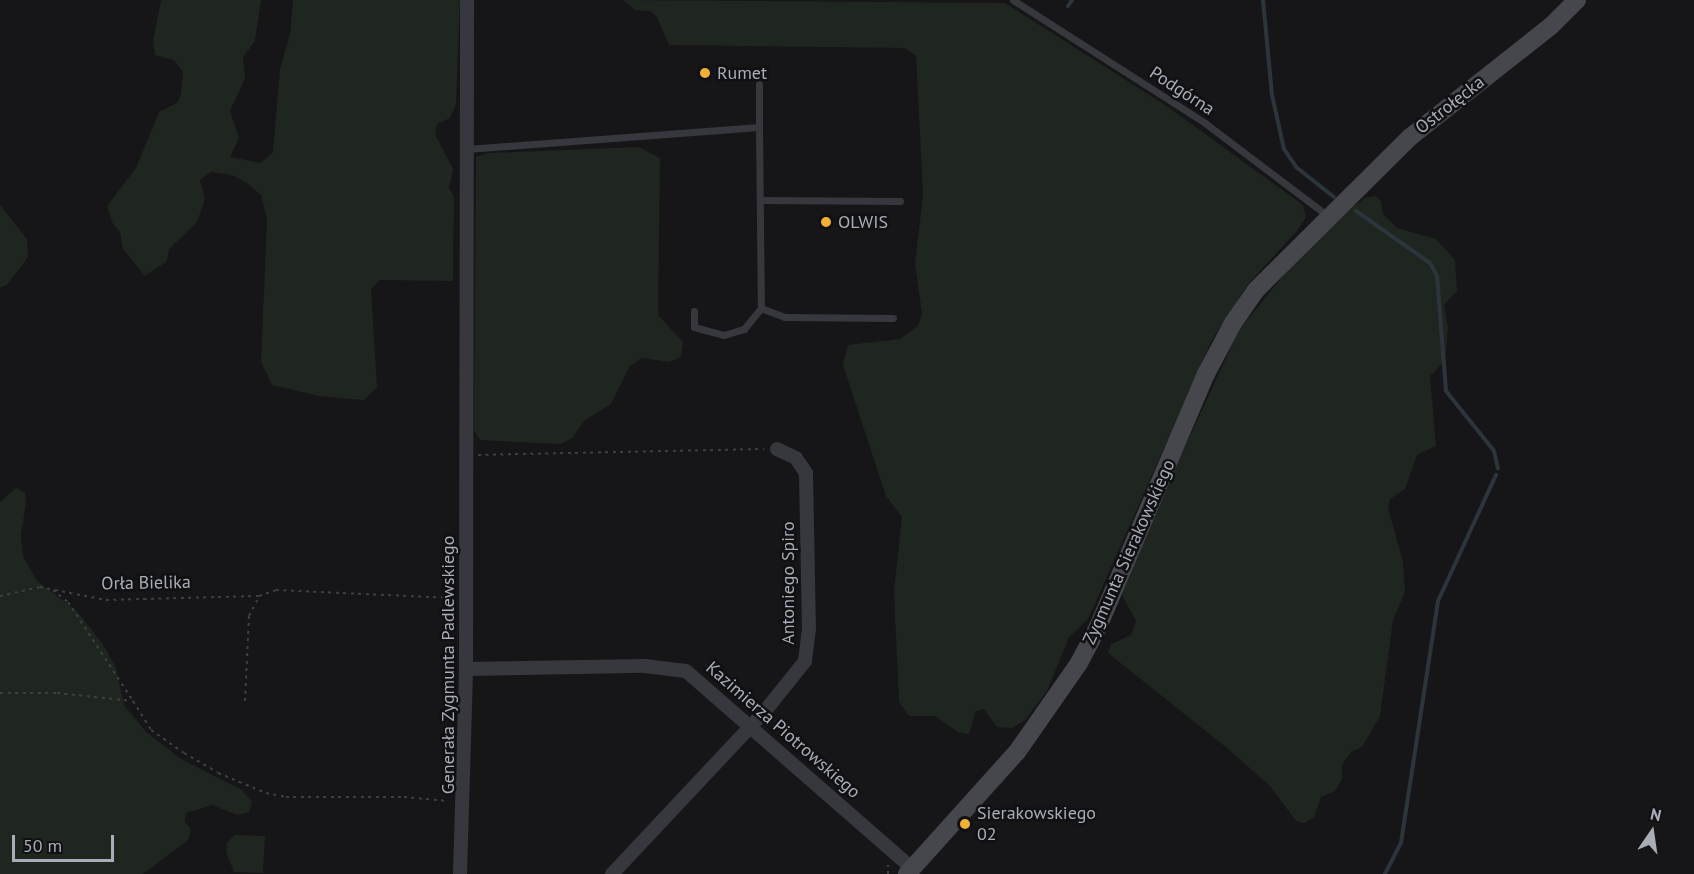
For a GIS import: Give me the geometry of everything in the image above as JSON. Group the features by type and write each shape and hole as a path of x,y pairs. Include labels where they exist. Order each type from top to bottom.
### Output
{"street":[{"name":"Generała Zygmunta Padlewskiego","path":"460,874 466,669 467,0"},
{"name":"Ostrołęcka","path":"1328,216 1409,138 1551,26 1577,0"},
{"name":"Zygmunta Sierakowskiego","path":"910,871 1017,752 1056,700 1098,627 1224,339 1256,290 1328,216"},
{"name":"Antoniego Spiro","path":"612,874 752,726 800,671 808,644 806,473 796,458 777,449"},
{"name":"Kazimierza Piotrowskiego","path":"466,669 675,668 701,681 910,871"}],"lane":[{"name":"Podgórna","path":"1013,0 1205,123 1328,216"},
{"path":"694,311 694,327 724,335 744,329 761,308 759,84"},
{"path":"465,149 759,127"},
{"path":"760,200 900,201"},
{"path":"761,308 785,317 893,318"}],"path":[{"path":"467,455 777,449"},
{"name":"Orła Bielika","path":"0,596 40,587 106,600 258,596 276,590 466,598"},
{"path":"52,589 68,602 151,730 218,773 266,793 286,797 404,797 448,801"},
{"path":"245,700 249,616 258,596"},
{"path":"0,693 133,701"},
{"path":"888,874 889,863"}],"shaded area":[{"path":"161,0 261,0 255,41 243,57 245,78 230,111 239,138 230,157 261,163 273,152 280,69 290,34 293,0 460,0 456,104 450,118 437,124 435,134 453,169 449,188 454,197 453,281 379,280 371,290 377,387 364,400 319,396 272,385 261,362 267,219 261,195 247,183 232,175 211,172 200,180 205,199 197,222 169,249 167,261 145,276 123,249 120,232 113,224 107,206 136,168 159,112 177,103 181,94 183,72 174,60 155,55 153,42"},
{"path":"623,0 1005,3 1168,107 1303,205 1306,217 1297,231 1248,284 1212,340 1088,619 1069,637 1047,691 1025,720 1012,728 997,727 984,709 976,711 969,734 958,732 935,716 909,716 899,702 894,591 902,517 886,496 843,365 848,345 900,339 918,326 922,313 915,265 923,194 916,56 905,48 669,45 657,17 650,11 635,10"},
{"path":"639,147 660,158 658,315 683,342 681,357 669,362 642,358 630,366 611,404 585,420 572,438 560,444 480,440 474,430 476,157 488,153"},
{"path":"1375,196 1381,201 1383,214 1397,228 1436,239 1455,260 1457,291 1444,305 1448,327 1445,361 1430,376 1436,446 1417,455 1405,489 1390,499 1388,508 1403,562 1405,592 1393,620 1380,716 1362,747 1351,752 1342,765 1342,779 1335,791 1321,797 1314,817 1304,823 1296,821 1270,786 1227,748 1108,653 1111,644 1131,635 1136,621 1123,597 1121,585 1239,330 1301,254 1339,217 1365,198"},
{"path":"0,205 27,239 28,257 7,285 0,288"},
{"path":"16,488 25,493 26,502 21,535 23,556 37,581 77,611 104,646 116,668 124,705 146,732 181,759 242,790 252,802 249,812 237,815 212,805 186,813 185,822 191,829 188,840 143,874 0,874 0,502"},
{"path":"235,835 265,836 263,873 234,872 226,852 227,843"}],"waterway":[{"path":"1068,6 1072,0"},
{"path":"1263,0 1272,95 1284,149 1296,167 1334,197"},
{"path":"1356,211 1430,263 1437,276 1446,391 1494,451 1498,469"},
{"path":"1385,874 1401,843 1438,601 1496,475"}],"place":[{"name":"Rumet","path":"705,73"},
{"name":"OLWIS","path":"826,222"},
{"name":"Sierakowskiego 02","path":"965,824"}]}
